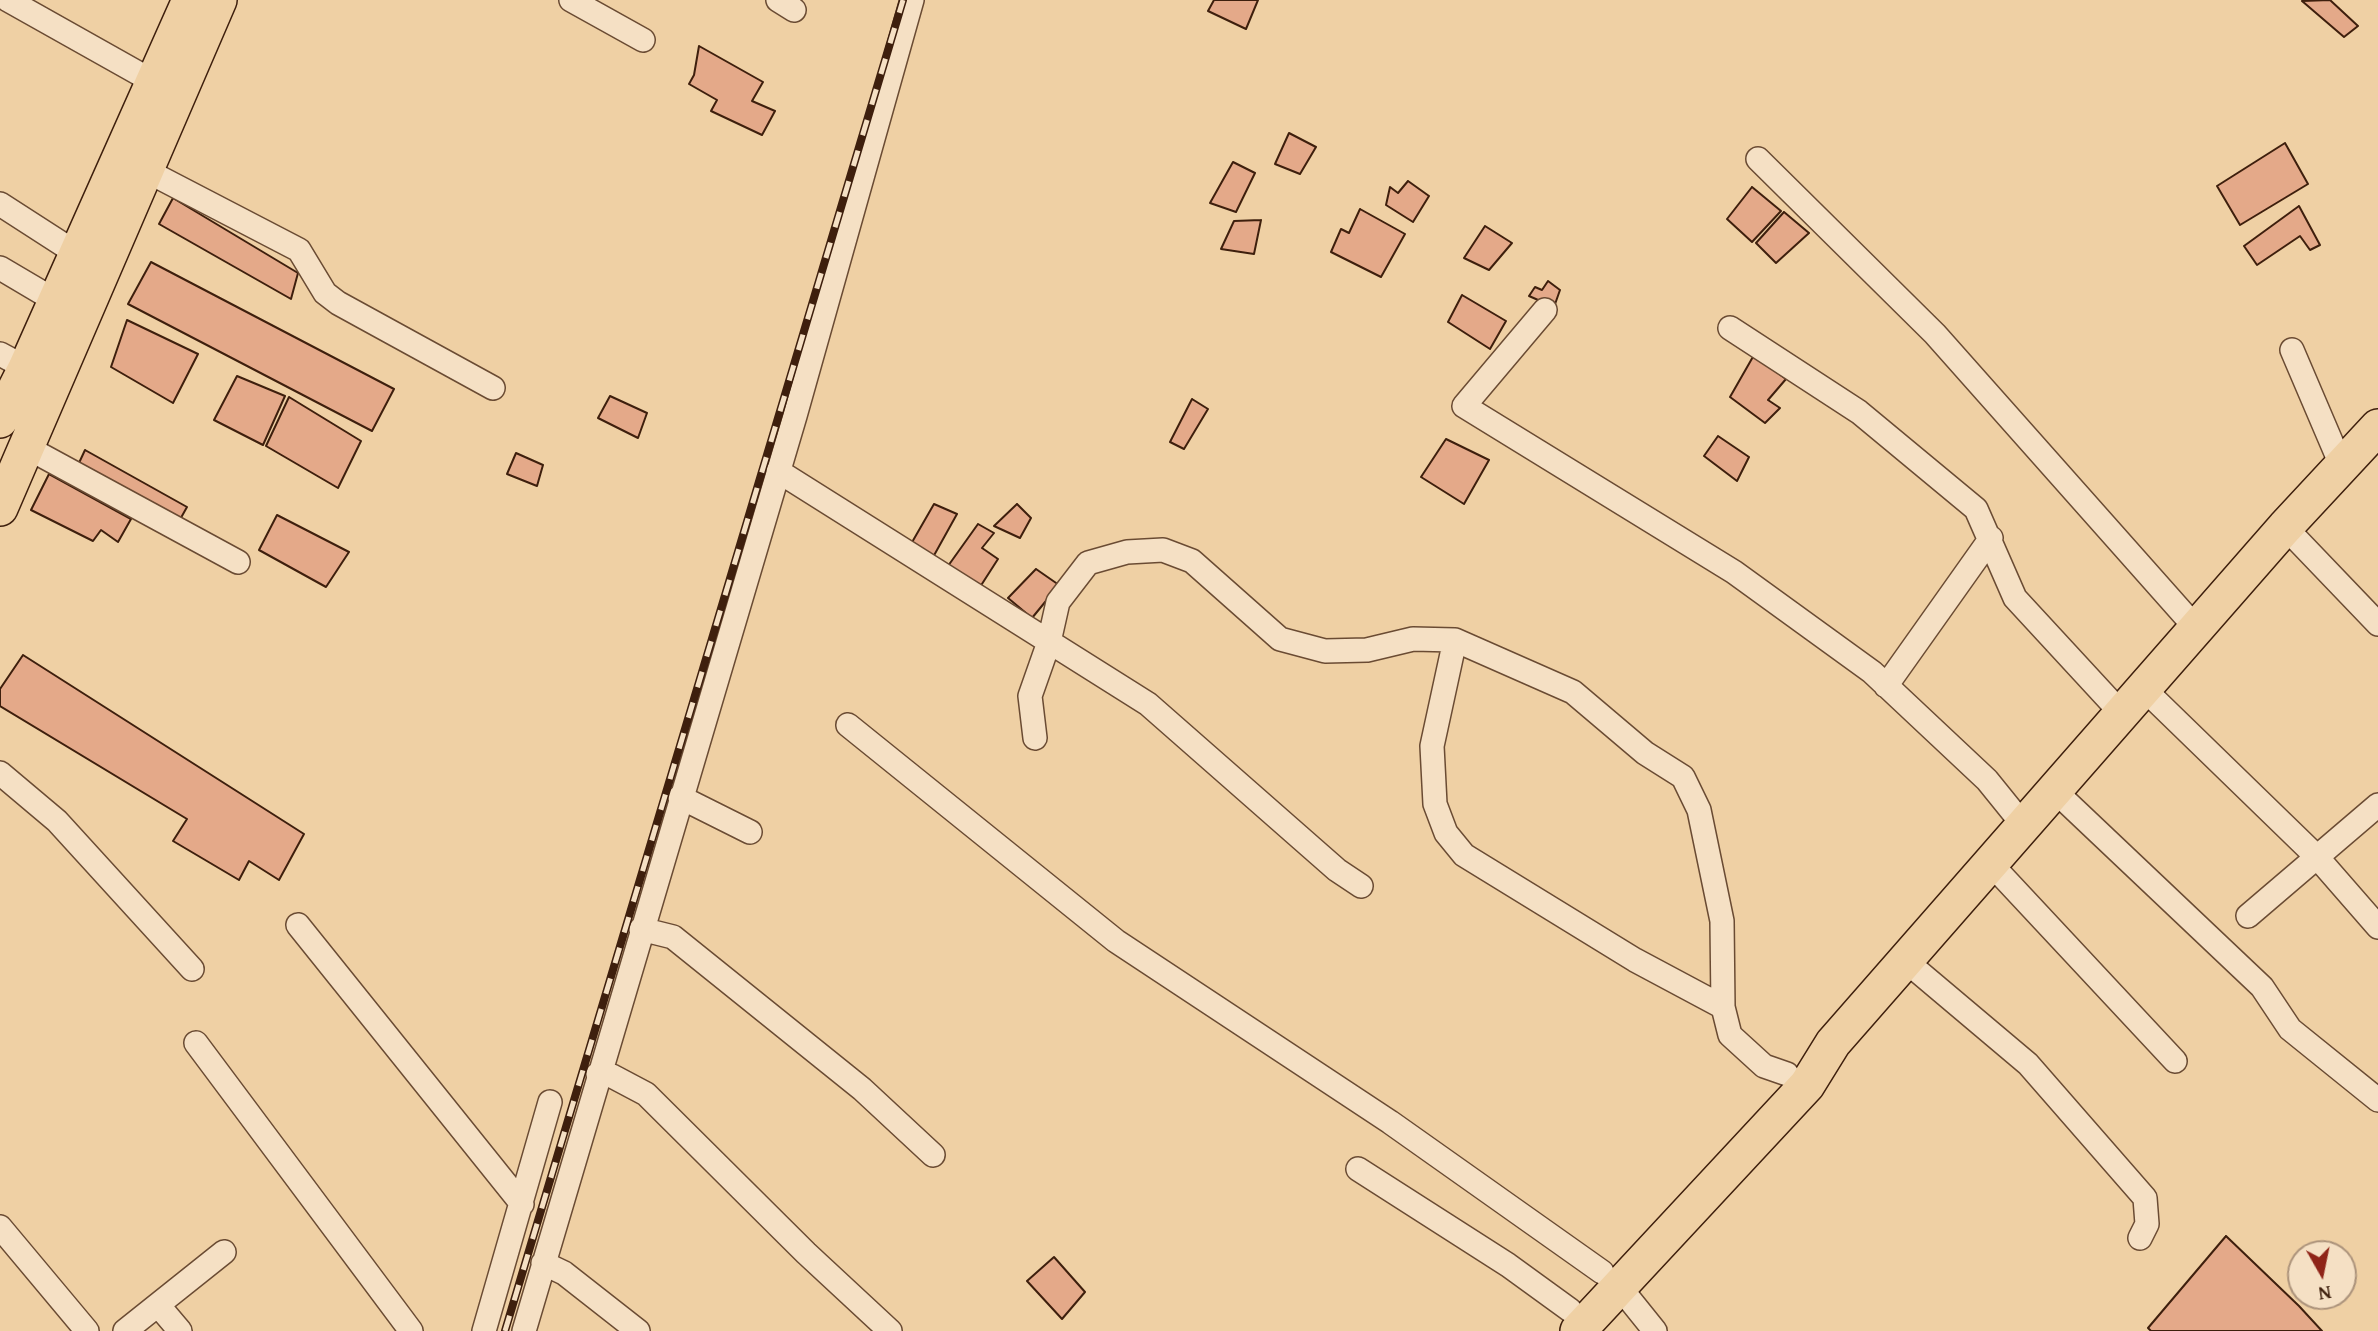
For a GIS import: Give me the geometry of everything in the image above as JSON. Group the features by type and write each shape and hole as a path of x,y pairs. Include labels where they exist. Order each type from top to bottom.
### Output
{"main road":[{"path":"0,420 13,361 56,301 190,0"},
{"path":"0,508 219,0"},
{"path":"1566,1324 1807,1085 1833,1043 1992,865 2054,790 2285,527 2378,427"},
{"path":"1610,1279 1787,1074 1833,1043"}],"street":[{"path":"8,0 154,82"},
{"path":"570,0 643,40"},
{"path":"524,1331 778,471 912,0"},
{"path":"1758,159 1935,334 2196,628"},
{"path":"145,170 299,250 325,293 331,298 493,388"},
{"path":"0,204 76,253"},
{"path":"0,268 56,301"},
{"path":"1545,310 1464,406 1734,572 1886,687 1987,780 2025,827"},
{"path":"1730,328 1859,412 1976,509 2015,598 2133,702 2317,857 2378,927"},
{"path":"2292,350 2342,467"},
{"path":"28,448 238,562"},
{"path":"778,471 1148,704 1337,870 1362,886"},
{"path":"2285,527 2378,624"},
{"path":"1886,687 1991,538"},
{"path":"1035,738 1030,696 1049,642 1058,602 1088,563 1128,552 1163,550 1192,561 1280,639 1325,651 1367,650 1413,639 1455,640 1573,692 1645,753 1683,777 1699,810 1722,921 1723,1007 1730,1035 1764,1066 1787,1074"},
{"path":"1455,640 1432,746 1434,804 1446,833 1464,855 1635,960 1692,988 1707,1001 1723,1007"},
{"path":"848,725 1116,941 1390,1122 1610,1279 1655,1331"},
{"path":"0,773 57,821 192,970"},
{"path":"2054,790 2262,987 2290,1029 2378,1100"},
{"path":"680,797 750,832"},
{"path":"2248,916 2378,805"},
{"path":"1992,865 2175,1061"},
{"path":"298,925 522,1204"},
{"path":"641,929 673,937 862,1088 933,1155"},
{"path":"1907,962 2028,1064 2145,1198 2147,1224 2140,1238"},
{"path":"196,1043 411,1331"},
{"path":"598,1074 612,1076 646,1094 806,1253 890,1331"},
{"path":"484,1331 550,1102"},
{"path":"1358,1169 1508,1265 1566,1324"},
{"path":"0,1227 87,1331"},
{"path":"125,1331 224,1252"},
{"path":"543,1263 564,1273 638,1331"},
{"path":"158,1305 180,1331"}],"building":[{"path":"1214,0 1258,0 1246,29 1208,11"},
{"path":"2330,0 2358,26 2344,37 2302,1"},
{"path":"699,46 763,82 752,101 775,111 762,135 711,111 717,100 689,84 694,75"},
{"path":"1289,133 1316,147 1300,174 1275,164"},
{"path":"2285,143 2308,184 2240,225 2217,186"},
{"path":"1233,162 1255,173 1236,212 1210,203"},
{"path":"1408,181 1429,196 1413,222 1386,205 1390,187 1398,193"},
{"path":"1752,187 1781,211 1752,242 1727,219"},
{"path":"173,198 298,273 291,299 159,224"},
{"path":"2299,206 2320,245 2310,250 2300,236 2257,265 2244,246"},
{"path":"1360,209 1405,234 1381,277 1331,252 1341,229 1349,233"},
{"path":"1784,212 1809,233 1776,263 1756,243"},
{"path":"1261,220 1254,254 1221,249 1234,221"},
{"path":"1485,226 1512,243 1489,270 1464,258"},
{"path":"151,262 394,389 372,431 128,304"},
{"path":"1548,281 1560,290 1554,307 1529,296 1535,287 1542,290"},
{"path":"1462,295 1506,321 1490,349 1448,322"},
{"path":"127,320 198,354 173,403 111,367"},
{"path":"1754,355 1786,379 1768,400 1780,408 1765,423 1730,397"},
{"path":"237,376 285,396 263,445 214,420"},
{"path":"610,396 647,413 638,438 598,418"},
{"path":"289,397 361,441 338,488 266,446"},
{"path":"1192,399 1208,409 1184,449 1170,442"},
{"path":"1718,436 1749,457 1737,481 1704,456"},
{"path":"1446,439 1489,460 1464,504 1421,477"},
{"path":"85,450 187,507 173,532 72,478"},
{"path":"516,453 543,465 537,486 507,474"},
{"path":"49,474 131,519 118,542 101,530 93,541 31,510"},
{"path":"934,504 957,514 932,559 911,544"},
{"path":"1017,504 1031,518 1020,538 994,526"},
{"path":"277,515 349,552 326,587 259,550"},
{"path":"978,524 994,533 982,548 998,559 980,587 948,566"},
{"path":"1036,569 1059,585 1032,618 1008,598"},
{"path":"23,655 304,834 279,880 249,861 239,880 173,841 187,819 0,706 0,689"},
{"path":"2226,1236 2287,1294 2287,1310 2303,1310 2322,1331 2151,1331 2148,1328"},
{"path":"1054,1257 1085,1292 1062,1319 1027,1281"}],"railway":[{"path":"505,1331 903,0"}]}
